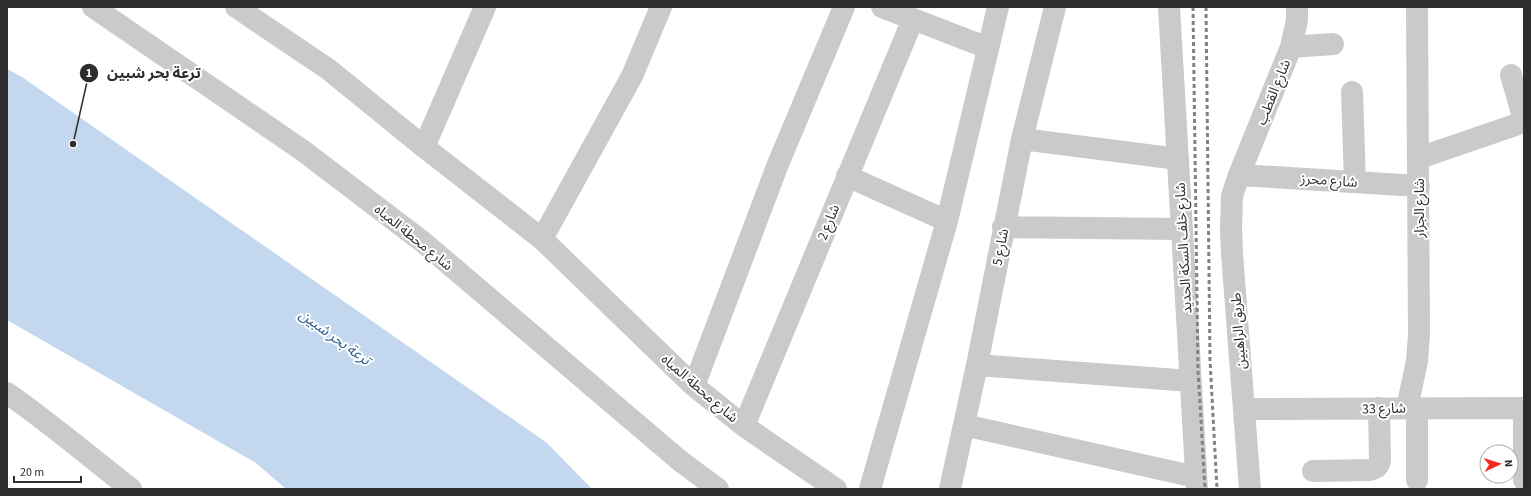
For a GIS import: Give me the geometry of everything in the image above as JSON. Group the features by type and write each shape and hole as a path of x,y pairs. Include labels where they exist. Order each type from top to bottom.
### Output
{"street":[{"name":"شارع محطة المياه","path":"93,7 302,150 416,238 679,460 718,489"},
{"name":"شارع محطة المياه","path":"236,7 328,69 424,148 542,239 694,386 744,426 836,489"},
{"path":"424,148 485,7"},
{"path":"542,239 632,76 662,7"},
{"path":"694,386 778,164 844,7"},
{"path":"882,7 988,48"},
{"path":"870,489 947,221 998,7"},
{"name":"شارع 5","path":"950,489 977,365 1003,227 1022,139 1054,7"},
{"name":"شارع خلف السكة الحديد","path":"1169,7 1197,483"},
{"name":"شارع القطب","path":"1239,175 1292,47 1297,20 1297,7"},
{"name":"شارع الجزار","path":"1417,7 1419,334 1412,408 1417,480"},
{"name":"شارع 2","path":"744,426 913,19"},
{"path":"1292,47 1334,44"},
{"path":"1419,158 1524,121 1511,75"},
{"path":"1352,92 1355,182"},
{"path":"1022,139 1178,159"},
{"name":"شارع محرز","path":"1239,175 1419,186"},
{"name":"طريق الراهبين","path":"1239,175 1232,196 1231,229 1250,489"},
{"path":"847,176 947,221"},
{"path":"1003,227 1182,229"},
{"path":"977,365 1191,381"},
{"path":"7,393 43,418 85,454 131,489"},
{"path":"1313,472 1370,470 1379,466 1379,408"},
{"path":"1524,408 1524,480"},
{"name":"شارع 33","path":"1244,409 1524,408"},
{"path":"964,425 1197,483"}],"water":[{"path":"7,69 22,77 547,443 592,489 286,489 256,463 7,320"}],"railway":[{"path":"1193,7 1198,370 1205,489"},
{"path":"1206,7 1210,360 1217,489"}],"place":[{"name":"ترعة بحر شبين","path":"73,144"}]}
